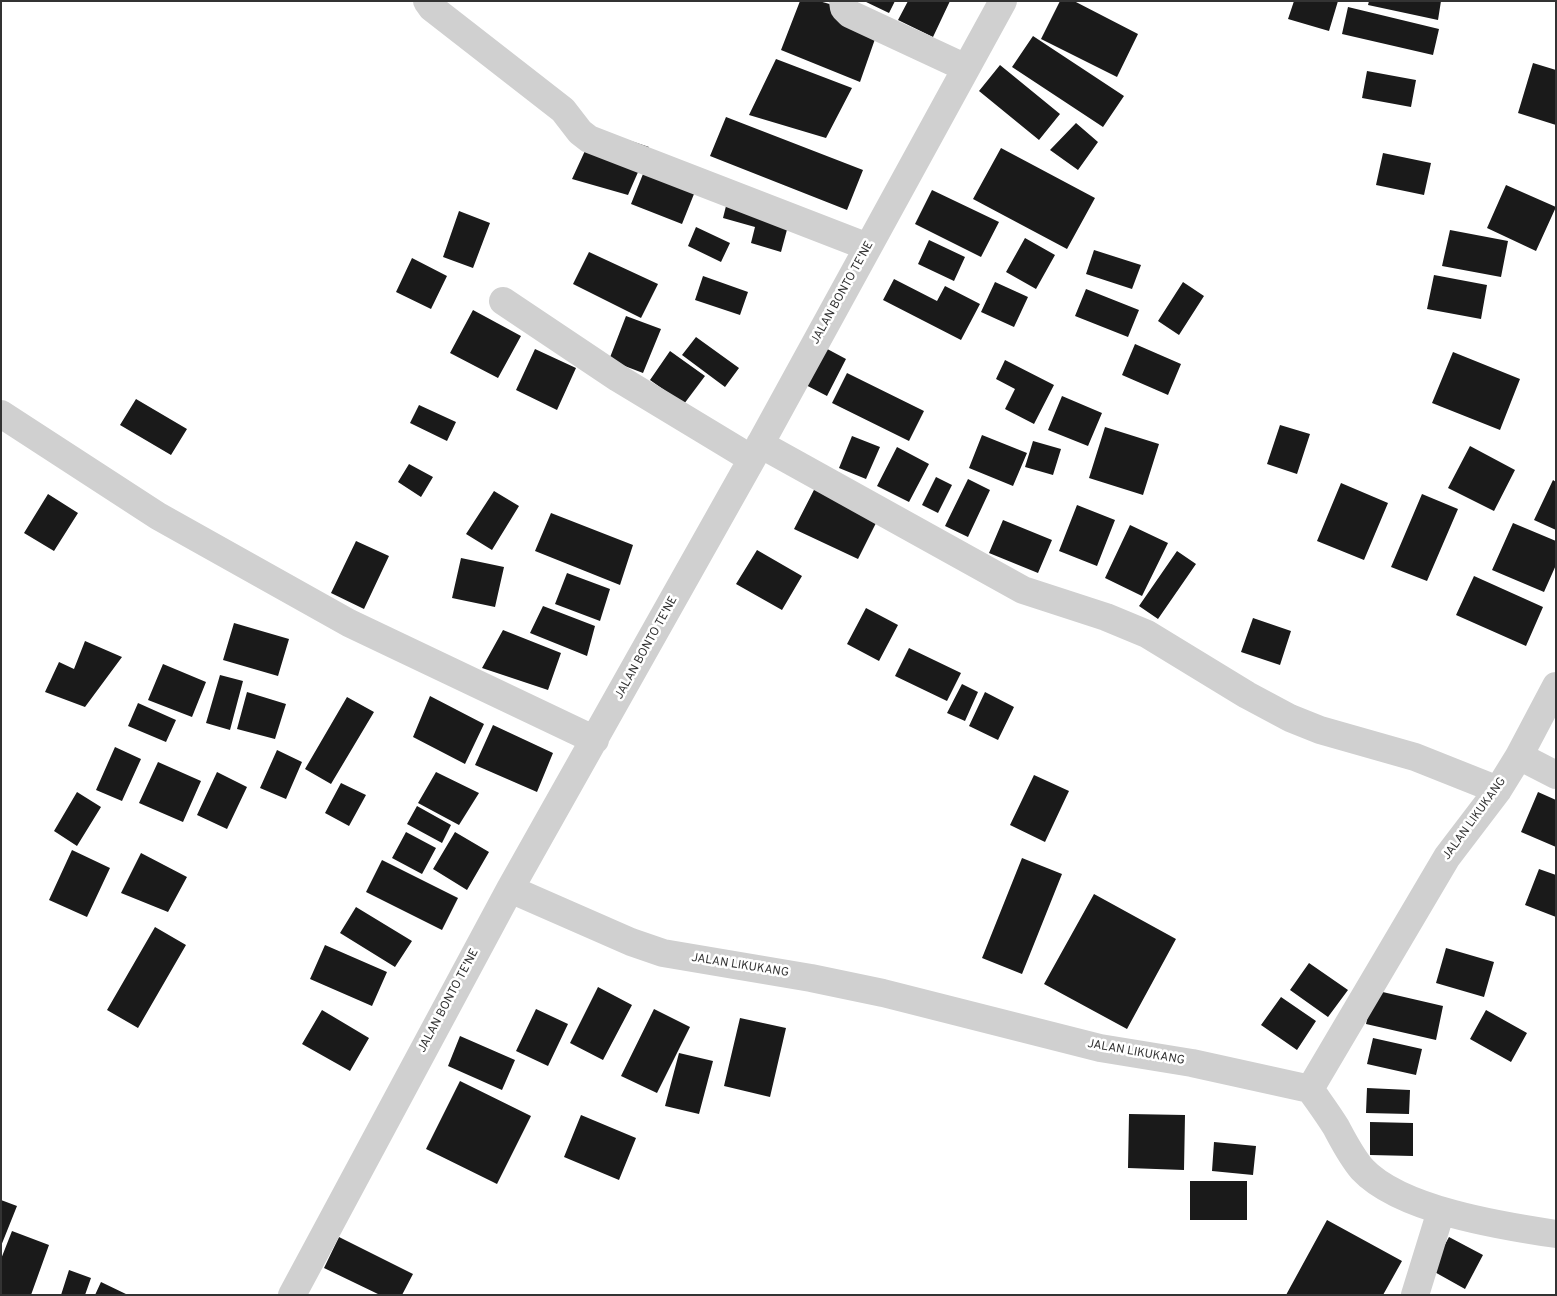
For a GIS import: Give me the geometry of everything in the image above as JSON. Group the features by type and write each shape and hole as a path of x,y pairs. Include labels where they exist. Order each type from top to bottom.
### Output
{"street":[{"path":"427,1 432,8 563,110 580,132 589,139 868,247"},
{"path":"842,1 844,8 850,14 966,68"},
{"name":"JALAN BONTO TE'NE","path":"292,1295 510,889 756,451 1003,1"},
{"path":"503,301 618,378 1023,590 1106,617 1147,634 1247,695 1290,718 1320,730 1415,757 1498,790"},
{"path":"1,414 158,516 340,618 595,740"},
{"name":"JALAN LIKUKANG","path":"510,889 631,942 663,953 865,989 1100,1048 1192,1063 1310,1089 1447,857 1498,790 1519,756 1556,686"},
{"path":"1519,756 1556,775"},
{"path":"1310,1089 1335,1126 1350,1153 1364,1170 1390,1189 1441,1211 1498,1225 1556,1234"},
{"path":"1415,1295 1441,1211"}],"building":[{"path":"800,1 819,1 882,19 860,82 781,50"},
{"path":"864,1 895,1 889,13"},
{"path":"908,1 950,1 933,37 898,20"},
{"path":"1060,1 1074,1 1138,34 1117,77 1041,39"},
{"path":"1294,1 1338,1 1329,31 1288,19"},
{"path":"1369,1 1441,1 1438,20 1368,5"},
{"path":"1348,7 1439,29 1433,55 1342,34"},
{"path":"1033,36 1124,96 1103,127 1012,67"},
{"path":"776,59 852,88 826,138 749,115"},
{"path":"1533,63 1556,70 1556,125 1518,113"},
{"path":"1000,65 1060,114 1039,140 979,91"},
{"path":"1367,71 1416,80 1411,107 1362,98"},
{"path":"726,117 863,170 847,210 710,156"},
{"path":"1076,123 1098,142 1078,170 1050,150"},
{"path":"595,129 649,147 628,195 572,179"},
{"path":"1001,148 1095,198 1067,249 973,199"},
{"path":"1383,153 1431,163 1424,195 1376,185"},
{"path":"651,154 702,174 682,224 631,204"},
{"path":"1506,185 1556,207 1536,251 1487,228"},
{"path":"932,190 999,222 981,257 915,224"},
{"path":"729,194 792,211 781,252 751,243 755,227 723,218"},
{"path":"459,211 490,223 473,268 443,257"},
{"path":"696,227 730,243 721,262 688,246"},
{"path":"1450,230 1508,241 1501,277 1442,266"},
{"path":"1025,238 1055,255 1036,289 1006,272"},
{"path":"929,240 965,257 954,281 918,264"},
{"path":"1094,250 1141,265 1132,289 1086,274"},
{"path":"589,252 658,284 641,318 573,284"},
{"path":"412,258 447,276 431,309 396,292"},
{"path":"1434,275 1487,285 1481,319 1427,309"},
{"path":"703,276 748,292 740,315 695,300"},
{"path":"894,279 937,301 945,286 980,304 961,340 883,300"},
{"path":"995,282 1028,297 1014,327 981,312"},
{"path":"1183,282 1204,296 1179,335 1158,321"},
{"path":"1086,289 1139,310 1128,337 1075,316"},
{"path":"473,310 521,336 498,378 450,353"},
{"path":"626,316 661,329 643,373 609,360"},
{"path":"696,337 739,368 725,387 682,355"},
{"path":"818,344 846,359 827,396 798,381"},
{"path":"1135,344 1181,364 1168,395 1122,375"},
{"path":"535,349 576,368 557,410 516,390"},
{"path":"670,351 705,376 684,404 650,380"},
{"path":"1453,352 1520,379 1500,430 1432,403"},
{"path":"1005,360 1054,385 1034,424 1005,409 1015,389 996,379"},
{"path":"847,373 924,411 909,441 832,403"},
{"path":"1062,396 1102,413 1088,446 1048,430"},
{"path":"136,399 187,429 171,455 120,425"},
{"path":"419,405 456,422 447,441 410,423"},
{"path":"1280,425 1310,434 1297,474 1267,464"},
{"path":"1105,427 1159,444 1143,495 1089,478"},
{"path":"982,435 1027,453 1013,486 969,468"},
{"path":"852,436 880,447 866,479 839,468"},
{"path":"1033,441 1061,449 1053,475 1025,467"},
{"path":"1470,446 1515,470 1494,511 1448,488"},
{"path":"897,447 929,464 909,502 877,486"},
{"path":"409,464 433,477 421,497 398,482"},
{"path":"936,477 952,485 938,513 922,505"},
{"path":"968,479 990,490 968,537 945,526"},
{"path":"1553,480 1556,482 1556,530 1534,520"},
{"path":"1341,483 1388,503 1364,560 1317,541"},
{"path":"817,484 880,515 858,559 794,529"},
{"path":"494,491 519,506 492,550 466,534"},
{"path":"48,494 78,513 54,551 24,533"},
{"path":"1422,494 1458,509 1427,581 1391,567"},
{"path":"1077,505 1115,520 1097,566 1059,551"},
{"path":"551,513 633,545 620,585 535,551"},
{"path":"1003,520 1052,540 1038,573 989,553"},
{"path":"1513,523 1556,541 1556,565 1544,592 1492,570"},
{"path":"1130,525 1168,543 1142,596 1105,578"},
{"path":"356,541 389,556 364,609 331,593"},
{"path":"757,550 802,576 782,610 736,584"},
{"path":"1177,551 1196,564 1158,619 1139,606"},
{"path":"461,558 504,567 495,607 452,598"},
{"path":"567,573 610,589 600,621 555,604"},
{"path":"1474,576 1543,607 1526,646 1456,615"},
{"path":"543,606 595,626 587,656 530,633"},
{"path":"866,608 898,625 879,661 847,644"},
{"path":"1253,618 1291,631 1280,665 1241,652"},
{"path":"234,623 289,639 278,676 223,660"},
{"path":"503,630 561,653 548,690 482,668"},
{"path":"85,641 122,657 85,707 45,692 59,662 74,669"},
{"path":"909,648 961,673 947,701 895,676"},
{"path":"163,664 206,682 192,717 148,700"},
{"path":"220,675 243,681 230,730 206,723"},
{"path":"962,684 978,692 965,721 947,713"},
{"path":"247,692 286,704 275,739 237,729"},
{"path":"985,692 1014,707 998,740 969,726"},
{"path":"430,696 484,724 465,764 413,737"},
{"path":"347,697 374,712 331,784 305,769"},
{"path":"138,703 176,720 166,742 128,726"},
{"path":"493,725 553,753 537,792 475,765"},
{"path":"115,747 141,759 122,801 96,790"},
{"path":"277,750 302,762 286,799 260,788"},
{"path":"158,762 201,781 183,822 139,803"},
{"path":"217,772 247,787 227,829 197,815"},
{"path":"436,772 479,793 459,825 418,803"},
{"path":"1034,775 1069,791 1045,842 1010,825"},
{"path":"341,783 366,795 349,826 325,813"},
{"path":"77,792 101,807 77,846 54,831"},
{"path":"1538,792 1556,800 1556,847 1521,832"},
{"path":"417,806 451,825 442,843 407,824"},
{"path":"406,832 436,848 422,874 392,858"},
{"path":"455,832 489,852 467,890 433,869"},
{"path":"72,850 110,868 87,917 49,900"},
{"path":"141,853 187,877 168,912 121,893"},
{"path":"1022,858 1062,874 1022,974 982,958"},
{"path":"382,860 458,898 442,930 366,892"},
{"path":"1539,869 1556,875 1556,917 1525,905"},
{"path":"1094,894 1176,939 1127,1029 1044,984"},
{"path":"356,907 412,941 395,967 340,933"},
{"path":"155,927 186,945 138,1028 107,1010"},
{"path":"325,945 387,972 372,1006 310,979"},
{"path":"1446,948 1494,962 1484,997 1436,983"},
{"path":"1309,963 1348,990 1328,1017 1290,990"},
{"path":"598,987 632,1005 603,1060 570,1043"},
{"path":"1374,990 1443,1006 1436,1040 1366,1024"},
{"path":"1281,997 1316,1021 1297,1050 1261,1025"},
{"path":"536,1009 568,1024 548,1066 516,1051"},
{"path":"654,1009 690,1027 657,1093 621,1076"},
{"path":"322,1010 369,1038 350,1071 302,1044"},
{"path":"1486,1010 1527,1033 1511,1062 1470,1039"},
{"path":"740,1018 786,1028 770,1097 724,1086"},
{"path":"460,1036 515,1060 502,1090 448,1066"},
{"path":"1373,1038 1422,1049 1416,1075 1367,1064"},
{"path":"679,1053 713,1061 699,1114 665,1106"},
{"path":"460,1081 531,1116 497,1184 426,1149"},
{"path":"1367,1088 1410,1090 1409,1114 1366,1113"},
{"path":"1129,1114 1185,1115 1184,1170 1128,1168"},
{"path":"581,1115 636,1138 619,1180 564,1157"},
{"path":"1370,1122 1413,1123 1413,1156 1370,1155"},
{"path":"1214,1142 1256,1146 1253,1175 1212,1171"},
{"path":"1190,1181 1247,1181 1247,1220 1190,1220"},
{"path":"1,1200 17,1206 1,1246"},
{"path":"1327,1220 1402,1261 1383,1295 1286,1295"},
{"path":"12,1231 49,1245 31,1295 1,1295 1,1259"},
{"path":"339,1237 413,1274 402,1295 380,1295 324,1268"},
{"path":"1449,1237 1483,1255 1465,1289 1431,1270"},
{"path":"69,1270 91,1278 85,1295 61,1295"},
{"path":"101,1282 128,1295 95,1295"}]}
